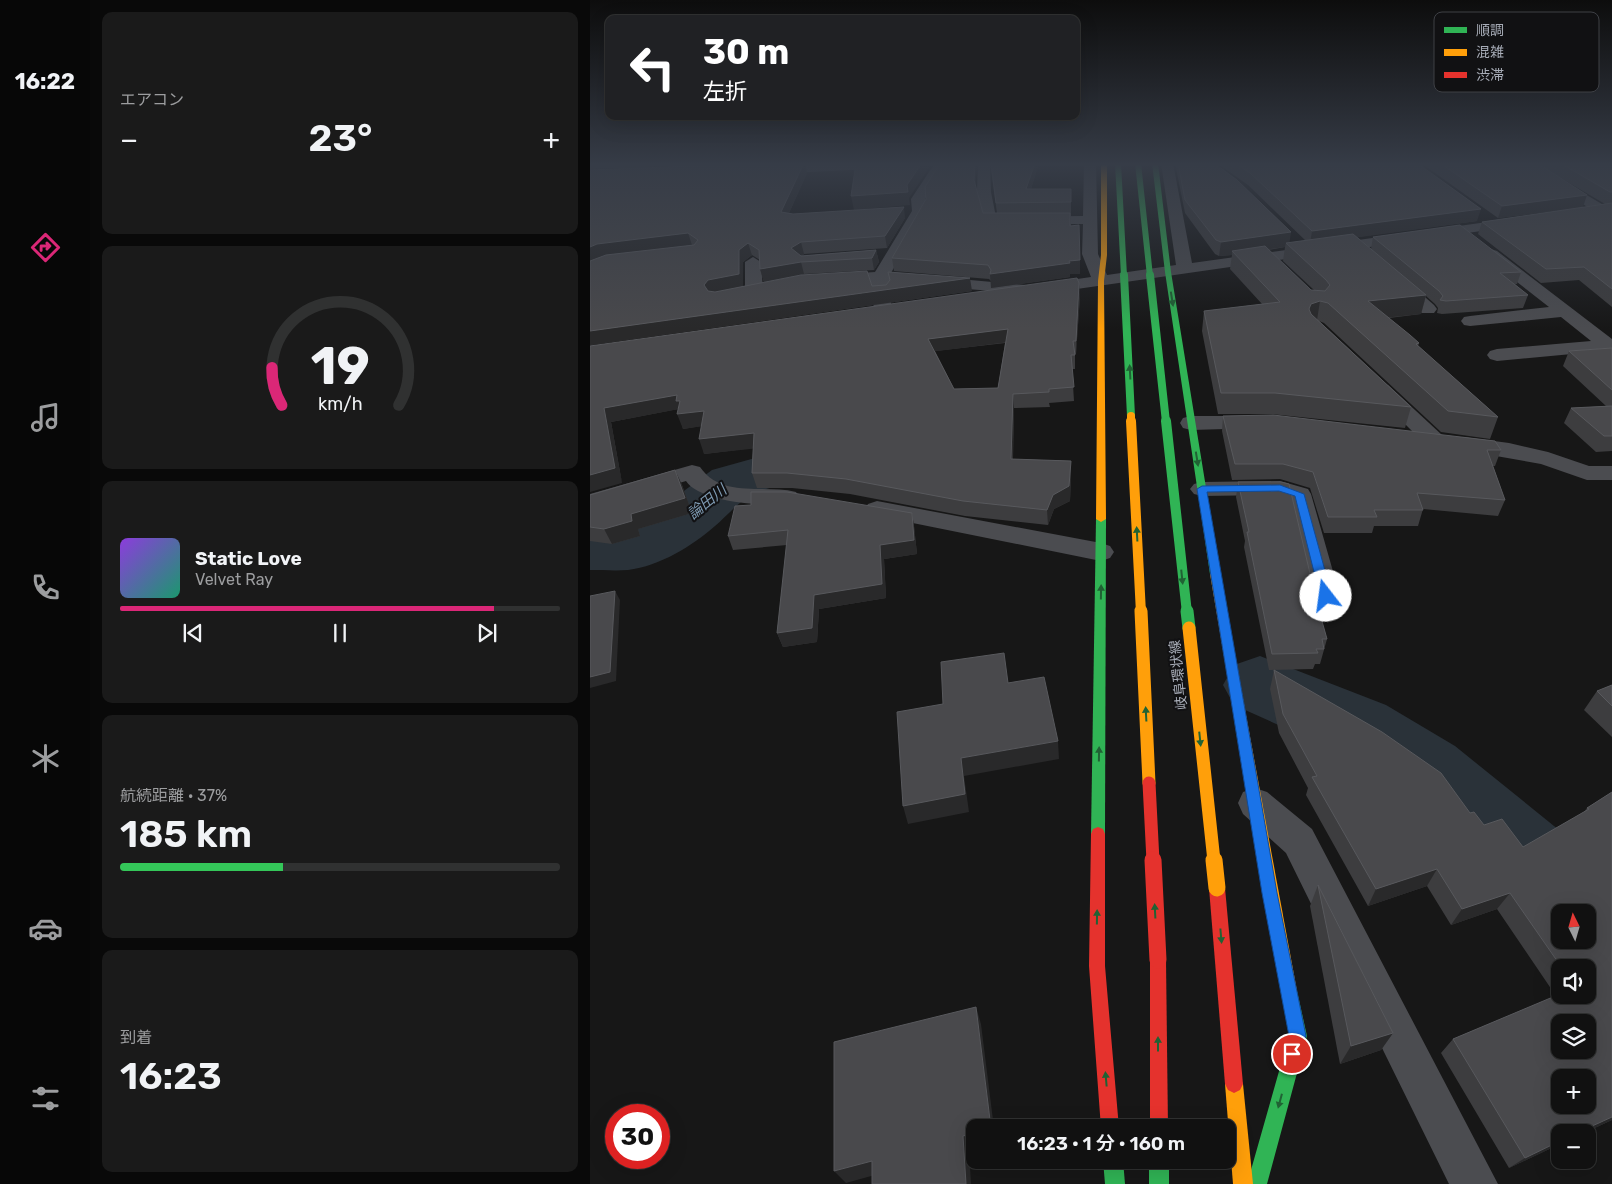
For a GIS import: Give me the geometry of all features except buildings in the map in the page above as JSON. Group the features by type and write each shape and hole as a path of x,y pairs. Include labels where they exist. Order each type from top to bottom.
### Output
{"main road":[{"path":"1104,218 1104,255 1100,281 1101,552 1096,966 1109,1119"},
{"path":"1121,218 1158,960 1159,1119"},
{"name":"岐阜環状線","path":"1144,218 1217,888 1244,1184"},
{"path":"1162,218 1168,272 1202,489 1270,893 1298,1036 1257,1184"},
{"path":"1114,1169 1115,1184"},
{"path":"1159,1169 1159,1184"}],"street":[{"path":"883,310 880,277 915,218"},
{"path":"989,218 989,221 1090,220 1090,254 1100,281"},
{"path":"1176,218 1185,269"},
{"path":"1486,218 1495,225"},
{"path":"960,300 1532,220"},
{"path":"891,228 910,226"},
{"path":"1460,230 1564,311 1606,340"},
{"path":"1294,239 1306,252"},
{"path":"1354,245 1368,258"},
{"path":"874,256 894,254"},
{"path":"1267,257 1281,271"},
{"path":"736,294 762,289 753,262"},
{"path":"1384,271 1428,309"},
{"path":"814,281 880,277 1006,287 1019,289 1018,292"},
{"path":"863,313 902,307"},
{"path":"1470,321 1564,311"},
{"path":"1497,355 1606,340"},
{"path":"1365,374 1434,440"},
{"path":"1191,422 1281,422"},
{"path":"1402,435 1509,450 1548,459 1587,473 1612,473"},
{"path":"590,502 692,472 700,484 744,497 792,496 811,499"},
{"path":"1202,489 1280,488 1299,494 1326,596"},
{"path":"850,504 1101,552"},
{"path":"1255,803 1299,841 1474,1184"}],"waterway":[{"name":"論田川","path":"590,549 629,549 671,531 732,482 776,469 826,463 842,464"},
{"path":"1260,685 1359,727 1426,770 1523,855 1612,925"}],"traffic: fast":[{"path":"1121,218 1131,416"},
{"path":"1144,218 1189,628"},
{"path":"1162,218 1168,272 1215,574"},
{"path":"1098,834 1101,519"},
{"path":"1257,1184 1298,1036 1289,991"},
{"path":"1114,1169 1115,1184"},
{"path":"1159,1169 1159,1184"}],"traffic: slow":[{"path":"1101,519 1101,281 1104,255 1104,218"},
{"path":"1131,416 1149,783"},
{"path":"1215,574 1289,991"},
{"path":"1189,628 1217,888"},
{"path":"1234,1084 1243,1184"}],"traffic: jam":[{"path":"1149,783 1158,960"},
{"path":"1098,834 1097,966 1109,1119"},
{"path":"1217,888 1234,1084"},
{"path":"1158,960 1159,1119"}],"route":[{"path":"1292,1054 1298,1036 1270,893 1202,489 1280,488 1299,494 1326,596"}]}
